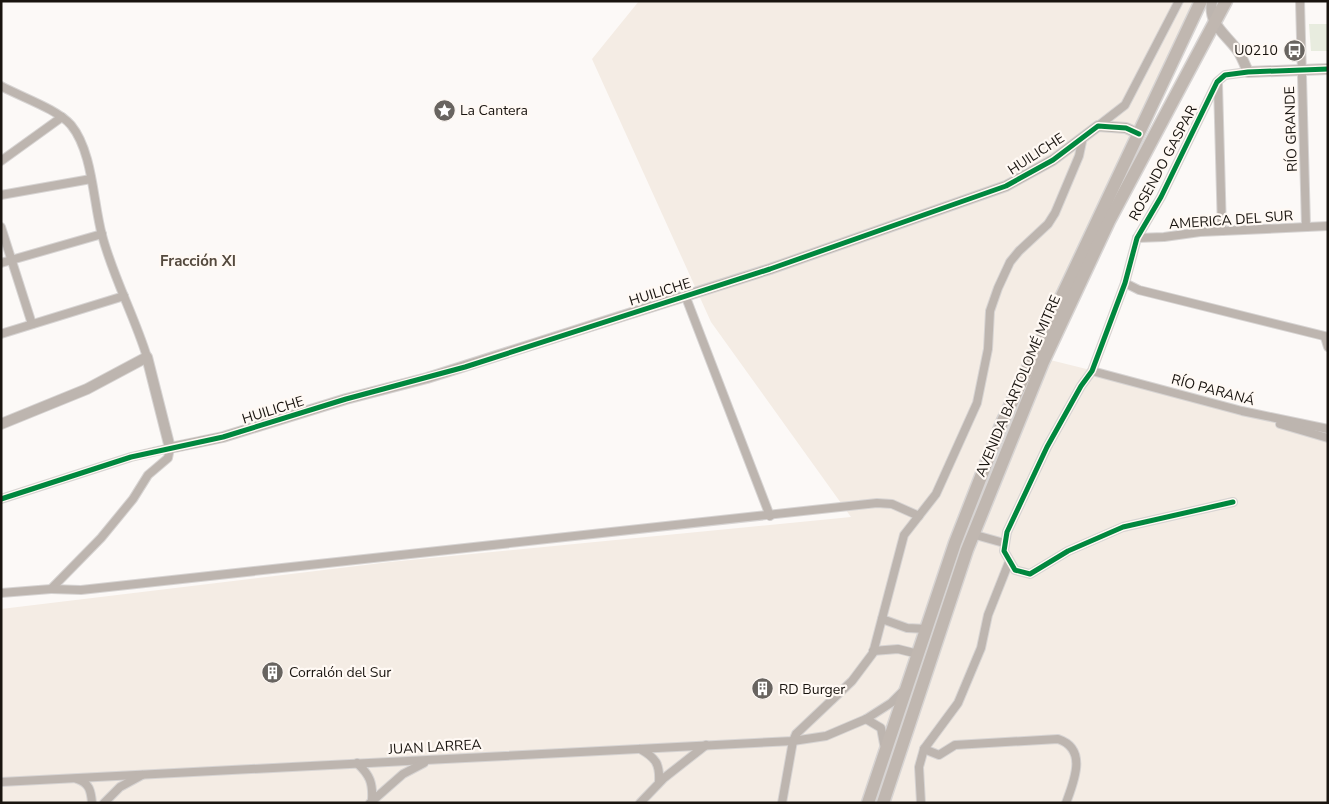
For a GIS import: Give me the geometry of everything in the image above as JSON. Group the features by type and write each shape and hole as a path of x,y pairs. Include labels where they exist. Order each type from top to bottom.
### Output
{"main road":[{"name":"AVENIDA BARTOLOMÉ MITRE","path":"868,803 969,505 1002,423 1201,1"},
{"name":"AVENIDA BARTOLOMÉ MITRE","path":"883,803 972,534 1043,362 1081,278 1145,151 1226,1"}],"street":[{"path":"1098,126 1125,105 1179,1"},
{"path":"1212,1 1214,24 1237,50 1248,72"},
{"name":"RÍO GRANDE","path":"1300,1 1306,227"},
{"path":"1222,231 1218,82 1225,75 1248,72 1328,69"},
{"name":"ROSENDO GASPAR","path":"1004,543 1047,447 1080,386 1092,371 1125,283 1137,238 1161,197 1218,82"},
{"path":"1,86 62,117 74,130 82,144 102,234 147,356 170,448 168,458 148,475 133,499 101,538 51,589"},
{"path":"1,161 62,117"},
{"path":"1098,126 1126,128 1139,134"},
{"name":"HUILICHE","path":"170,448 223,438 346,399 436,376 770,269 1006,186 1046,165 1098,126"},
{"path":"782,803 792,741 802,726 861,671 873,651 901,543 936,494 977,403 988,349 990,311 998,288 1010,262 1018,251 1048,224 1055,213 1080,156 1083,137"},
{"path":"1,195 91,179"},
{"name":"AMERICA DEL SUR","path":"1137,238 1222,231 1328,226"},
{"path":"1,227 32,324"},
{"path":"1,263 102,234"},
{"path":"1125,283 1139,290 1326,337 1328,348"},
{"path":"685,295 770,516"},
{"path":"1,334 124,296"},
{"path":"1,424 87,389 147,356"},
{"name":"RÍO PARANÁ","path":"1092,371 1242,411 1328,429"},
{"path":"1242,411 1328,438"},
{"path":"1,499 131,457 170,448"},
{"path":"972,534 1004,543 1004,552 1009,562 1021,574 1030,574 1068,551 1123,526 1233,502"},
{"path":"1,593 91,588 877,503 892,504 919,516"},
{"path":"921,803 919,767 924,749 958,703 981,648 988,615 1009,562"},
{"path":"882,619 908,628 927,629"},
{"path":"873,651 898,649 918,654"},
{"name":"JUAN LARREA","path":"1,782 792,741 826,736 866,719 891,703 907,688"},
{"path":"866,719 881,728 884,736 884,755"},
{"path":"924,749 939,755 955,745 1058,739 1072,748 1077,761 1076,776 1066,803"},
{"path":"640,803 659,782 707,745"},
{"path":"640,749 654,757 660,767 659,782"},
{"path":"371,801 416,766 436,760"},
{"path":"357,763 368,774 373,787 371,801"},
{"path":"104,803 120,787 144,774"},
{"path":"75,778 86,782 91,792 92,803"}],"shaded area":[{"path":"639,1 1201,1 1034,356 1328,429 1328,803 1,803 1,609 390,562 851,517 711,322 592,59"},
{"path":"1309,24 1328,24 1328,51 1311,51"}],"cycle path":[{"path":"1233,502 1123,527 1068,551 1030,574 1015,570 1004,551 1007,532 1047,447 1081,386 1092,371 1125,283 1137,238 1161,197 1217,82 1225,75 1248,72 1328,69"},
{"path":"1,499 131,457 223,437 346,399 465,367 770,269 1006,186 1053,160 1098,126 1126,128 1139,134"}],"place":[{"name":"U0210","path":"1294,50"},
{"name":"La Cantera","path":"444,110"},
{"name":"Corralón del Sur","path":"273,672"},
{"name":"RD Burger","path":"763,689"}],"district":[{"name":"Fracción XI","path":"198,261"}]}
